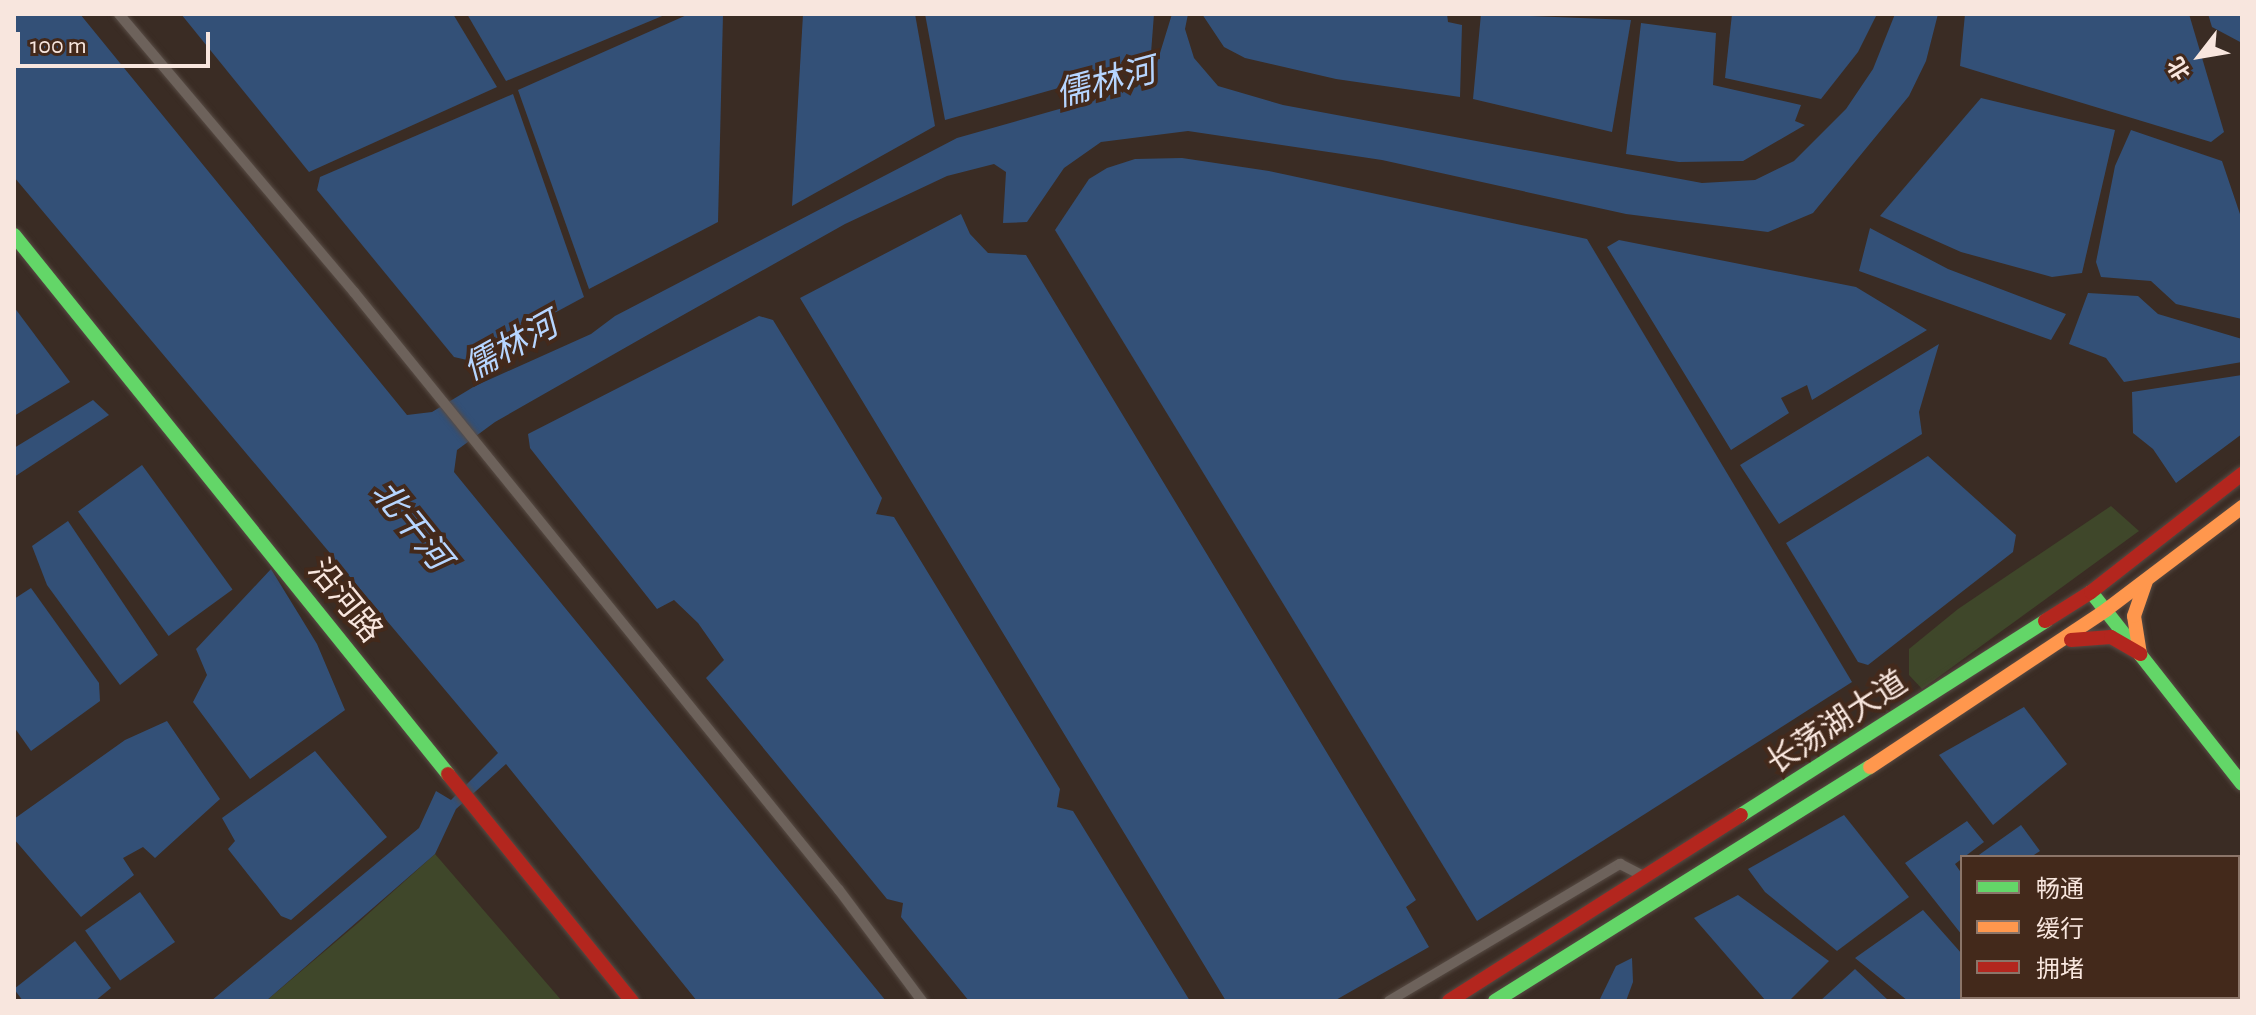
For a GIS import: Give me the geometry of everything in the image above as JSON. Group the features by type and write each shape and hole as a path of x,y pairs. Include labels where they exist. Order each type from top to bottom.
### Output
{"main road":[{"name":"沿河路","path":"14,235 632,1001"},
{"name":"长荡湖大道","path":"1449,1001 2091,592 2242,474"},
{"name":"长荡湖大道","path":"1495,1001 1881,760 2106,610 2242,507"},
{"path":"2140,654 2134,616 2149,578"},
{"path":"2091,592 2242,784"},
{"path":"2036,655 2086,635 2111,637 2140,654"}],"street":[{"path":"119,14 363,304 839,890 922,1001"},
{"path":"1389,1001 1620,864 1645,877"}],"green space":[{"path":"2111,506 2139,531 1922,689 1909,675 1909,649 1958,609"},
{"path":"435,854 562,1001 266,1001 358,923"}],"water":[{"name":"北干河","path":"14,14 80,14 407,415 432,412 475,386 591,334 615,316 957,138 1137,87 1156,66 1172,14 1188,14 1185,29 1194,58 1218,86 1283,105 1702,183 1755,180 1794,161 1846,109 1873,69 1895,14 1938,14 1926,61 1909,96 1813,213 1768,232 1626,214 1382,160 1188,131 1101,142 1064,168 1027,222 1003,223 1006,172 994,164 947,176 845,224 495,422 457,450 454,472 886,1001 697,1001 506,764 456,809 435,854 266,1001 211,1001 419,828 436,791 451,800 498,753 14,177"},
{"path":"181,14 453,14 497,87 309,172"},
{"path":"467,14 667,14 506,81"},
{"path":"689,14 723,14 718,222 589,289 518,90"},
{"path":"803,14 915,14 935,126 792,206"},
{"path":"925,14 1154,14 1151,53 1140,65 945,120"},
{"path":"1202,14 1447,14 1448,22 1462,25 1460,97 1336,79 1245,58 1224,47"},
{"path":"1481,14 1631,20 1612,132 1473,99"},
{"path":"1732,14 1877,14 1858,52 1821,99 1725,78"},
{"path":"1965,14 2189,14 2224,132 2211,142 1960,66"},
{"path":"2208,14 2242,14 2242,43 2212,27"},
{"path":"1641,23 1716,33 1713,85 1801,105 1795,121 1805,125 1743,161 1679,162 1626,154"},
{"path":"513,94 584,297 467,360 454,357 317,190 320,177"},
{"path":"1981,98 2115,130 2082,273 2052,277 1961,252 1880,216"},
{"path":"2131,130 2222,161 2242,220 2242,319 2176,304 2151,281 2101,277 2096,262 2115,166"},
{"path":"1182,158 1269,171 1587,239 1852,682 1477,921 1055,230 1089,179 1107,168 1135,159"},
{"path":"961,214 970,234 988,253 1026,255 1416,900 1406,907 1429,947 1334,1001 1226,1001 800,298"},
{"path":"1870,228 1948,269 2066,314 2051,340 1859,271"},
{"path":"1619,240 1856,287 1927,330 1812,400 1807,385 1781,398 1789,413 1731,450 1607,247"},
{"path":"2088,293 2138,296 2158,314 2242,339 2242,362 2124,382 2106,358 2069,344"},
{"path":"14,307 70,382 14,416"},
{"path":"759,316 773,320 882,498 876,514 894,517 1060,789 1057,807 1073,811 1190,1001 969,1001 901,917 903,903 887,899 706,678 724,660 698,623 674,600 657,609 530,448 528,434"},
{"path":"1939,344 1919,412 1922,434 1779,524 1740,465"},
{"path":"2242,375 2242,434 2176,483 2153,449 2133,433 2132,392"},
{"path":"93,400 109,415 14,477 14,448"},
{"path":"1928,456 2016,535 2013,552 1868,665 1858,662 1786,543"},
{"path":"142,465 233,590 169,636 78,511"},
{"path":"68,521 158,655 120,685 47,585 32,546"},
{"path":"271,569 317,644 345,710 250,779 193,702 207,675 196,649"},
{"path":"31,588 99,683 100,701 31,751 14,727 14,599"},
{"path":"2024,707 2067,764 1993,825 1939,755"},
{"path":"167,721 220,799 155,858 143,847 123,858 134,875 81,917 14,839 14,819 125,740"},
{"path":"315,751 387,837 291,920 281,916 228,849 235,841 222,818"},
{"path":"1844,815 1909,897 1837,951 1765,892 1748,869"},
{"path":"1967,821 1984,842 1967,855 1960,855 1960,860 1955,864 1960,871 1960,932 1905,863"},
{"path":"2021,825 2040,851 2034,855 1979,855"},
{"path":"140,892 175,942 120,980 85,930"},
{"path":"1738,895 1829,961 1789,1001 1766,1001 1694,918"},
{"path":"1923,910 1960,952 1960,999 1974,999 1908,1001 1855,958"},
{"path":"75,941 111,988 95,1001 23,1001 14,989"},
{"path":"1632,958 1633,982 1626,1001 1599,1001 1616,966"},
{"path":"1855,969 1889,1001 1820,1001"},
{"path":"2240,997 2242,1001 2143,999"}],"traffic: fast":[{"path":"14,235 448,774"},
{"path":"2091,592 2242,784"},
{"path":"1741,815 2045,621"},
{"path":"1495,1001 1870,767"}],"traffic: slow":[{"path":"1870,767 2106,610 2242,507"},
{"path":"2140,654 2134,616 2146,582"}],"traffic: jam":[{"path":"2045,621 2091,592 2242,474"},
{"path":"2071,640 2111,637 2140,654"},
{"path":"448,774 632,1001"},
{"path":"1449,1001 1741,815"}],"water label":[{"name":"儒林河","path":"1106,84"},
{"name":"儒林河","path":"511,348"}]}
